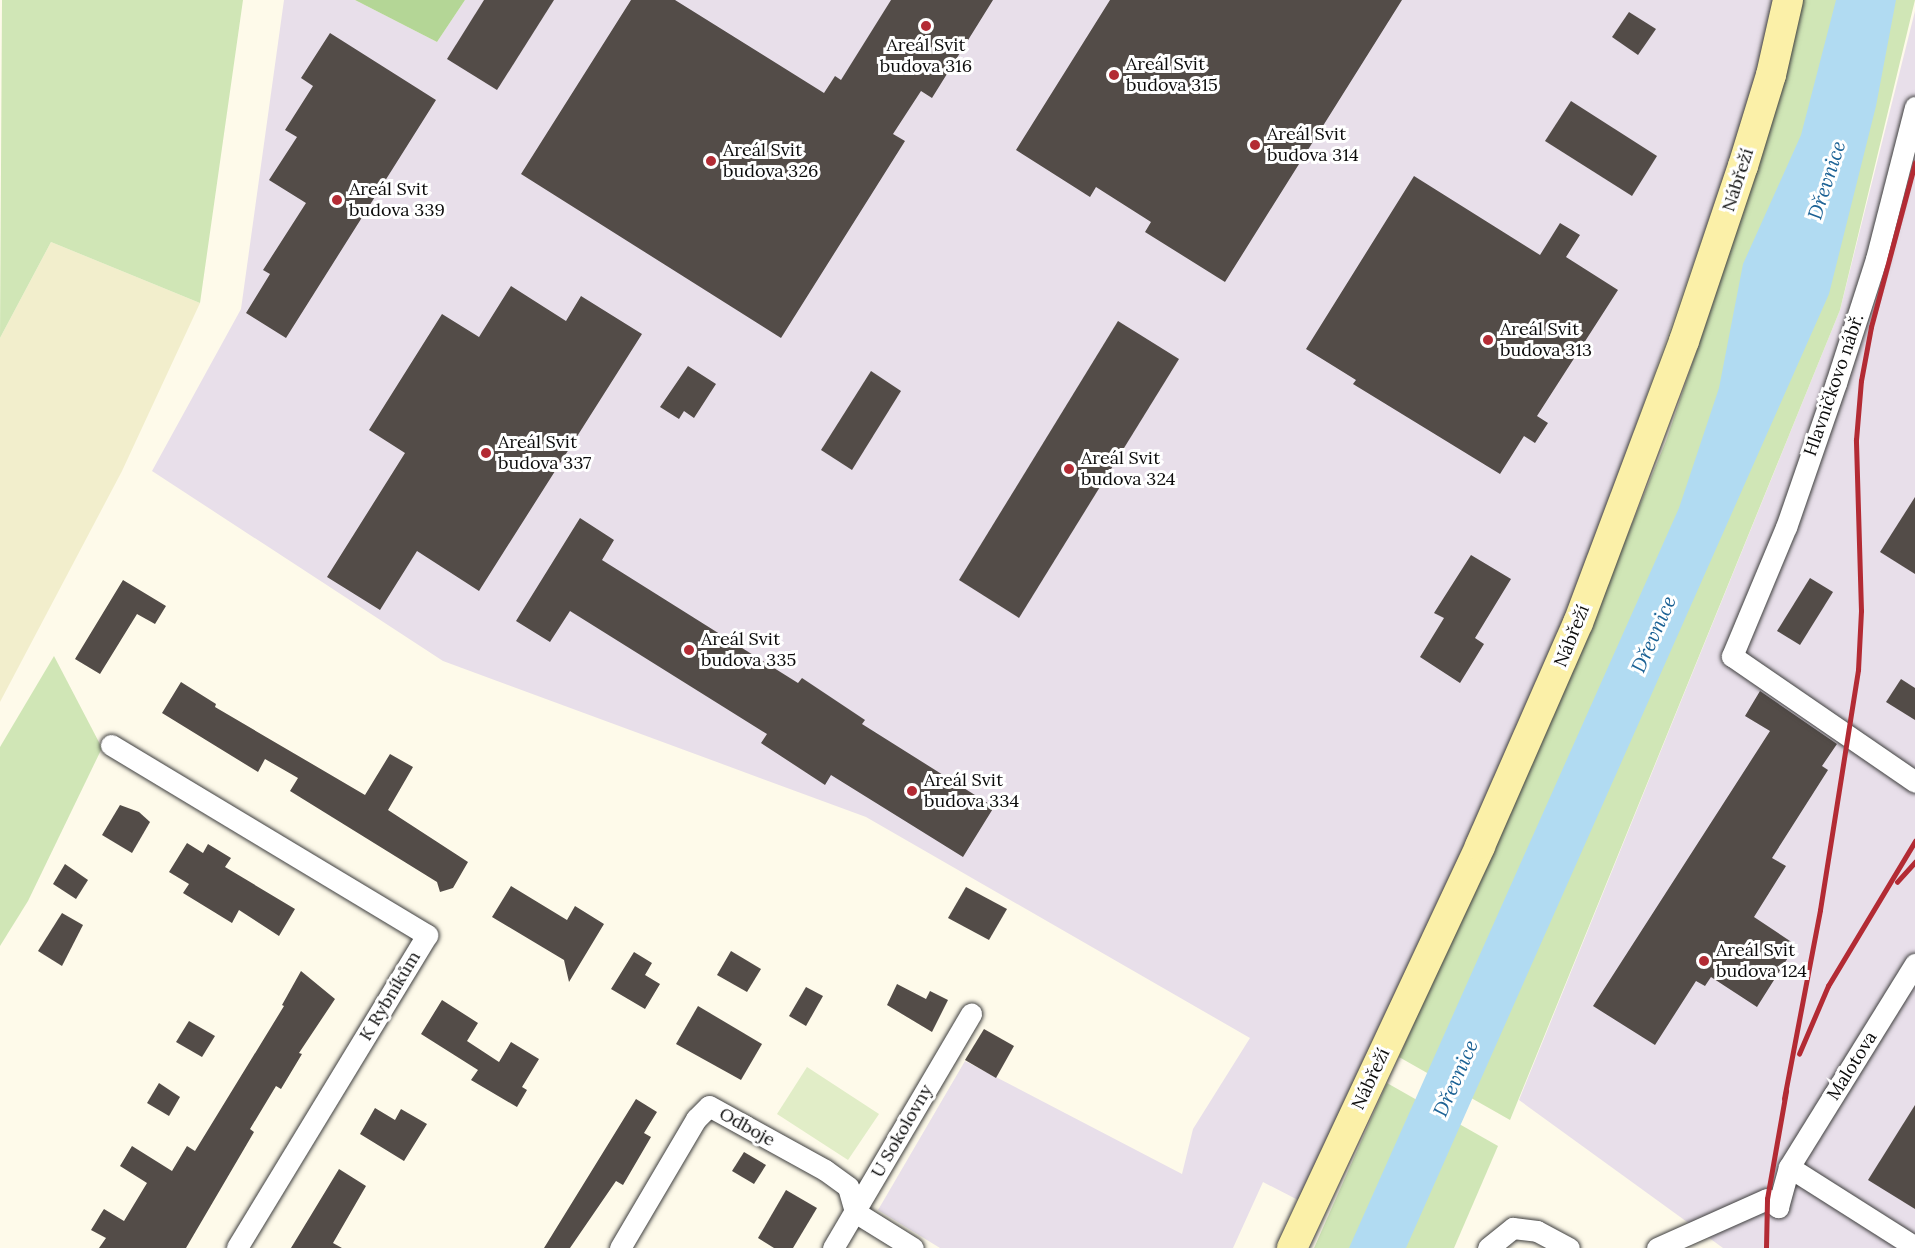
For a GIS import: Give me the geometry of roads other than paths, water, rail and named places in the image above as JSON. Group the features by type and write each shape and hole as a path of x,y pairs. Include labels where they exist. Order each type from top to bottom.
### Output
{"street":[{"name":"Nábřeží","path":"1292,1248 1480,846 1578,623 1684,340 1743,166 1771,75 1788,0"},
{"name":"Hlavničkovo nábř.","path":"1915,107 1876,259 1836,383 1786,526 1732,656 1915,782"},
{"name":"K Rybníkům","path":"111,745 427,935 237,1248"},
{"name":"Malotova","path":"1658,1248 1668,1240 1731,1217 1767,1198 1778,1207 1790,1167 1915,964"},
{"name":"U Sokolovny","path":"833,1248 971,1014"},
{"name":"Odboje","path":"620,1248 696,1119 709,1106 825,1170 848,1188 855,1212"},
{"path":"1790,1167 1915,1247"},
{"path":"855,1212 913,1248"},
{"path":"1488,1248 1513,1228 1537,1231 1569,1248"}],"water":[{"name":"Dřevnice","path":"1836,0 1896,0 1876,106 1829,294 1406,1248 1349,1248 1679,508 1719,388 1743,264 1801,135"}],"railway":[{"path":"1784,1099 1820,910 1858,670 1861,611 1856,440 1861,381 1871,327 1915,163"},
{"path":"1799,1054 1828,986 1915,841"},
{"path":"1897,882 1915,862"},
{"path":"1766,1248 1767,1199 1786,1091"}],"place":[{"name":"Areál Svit budova 316","path":"926,26"},
{"name":"Areál Svit budova 315","path":"1114,75"},
{"name":"Areál Svit budova 314","path":"1255,145"},
{"name":"Areál Svit budova 326","path":"711,161"},
{"name":"Areál Svit budova 339","path":"337,200"},
{"name":"Areál Svit budova 313","path":"1488,340"},
{"name":"Areál Svit budova 337","path":"486,453"},
{"name":"Areál Svit budova 324","path":"1069,469"},
{"name":"Areál Svit budova 335","path":"689,650"},
{"name":"Areál Svit budova 334","path":"912,791"},
{"name":"Areál Svit budova 124","path":"1704,961"}]}
